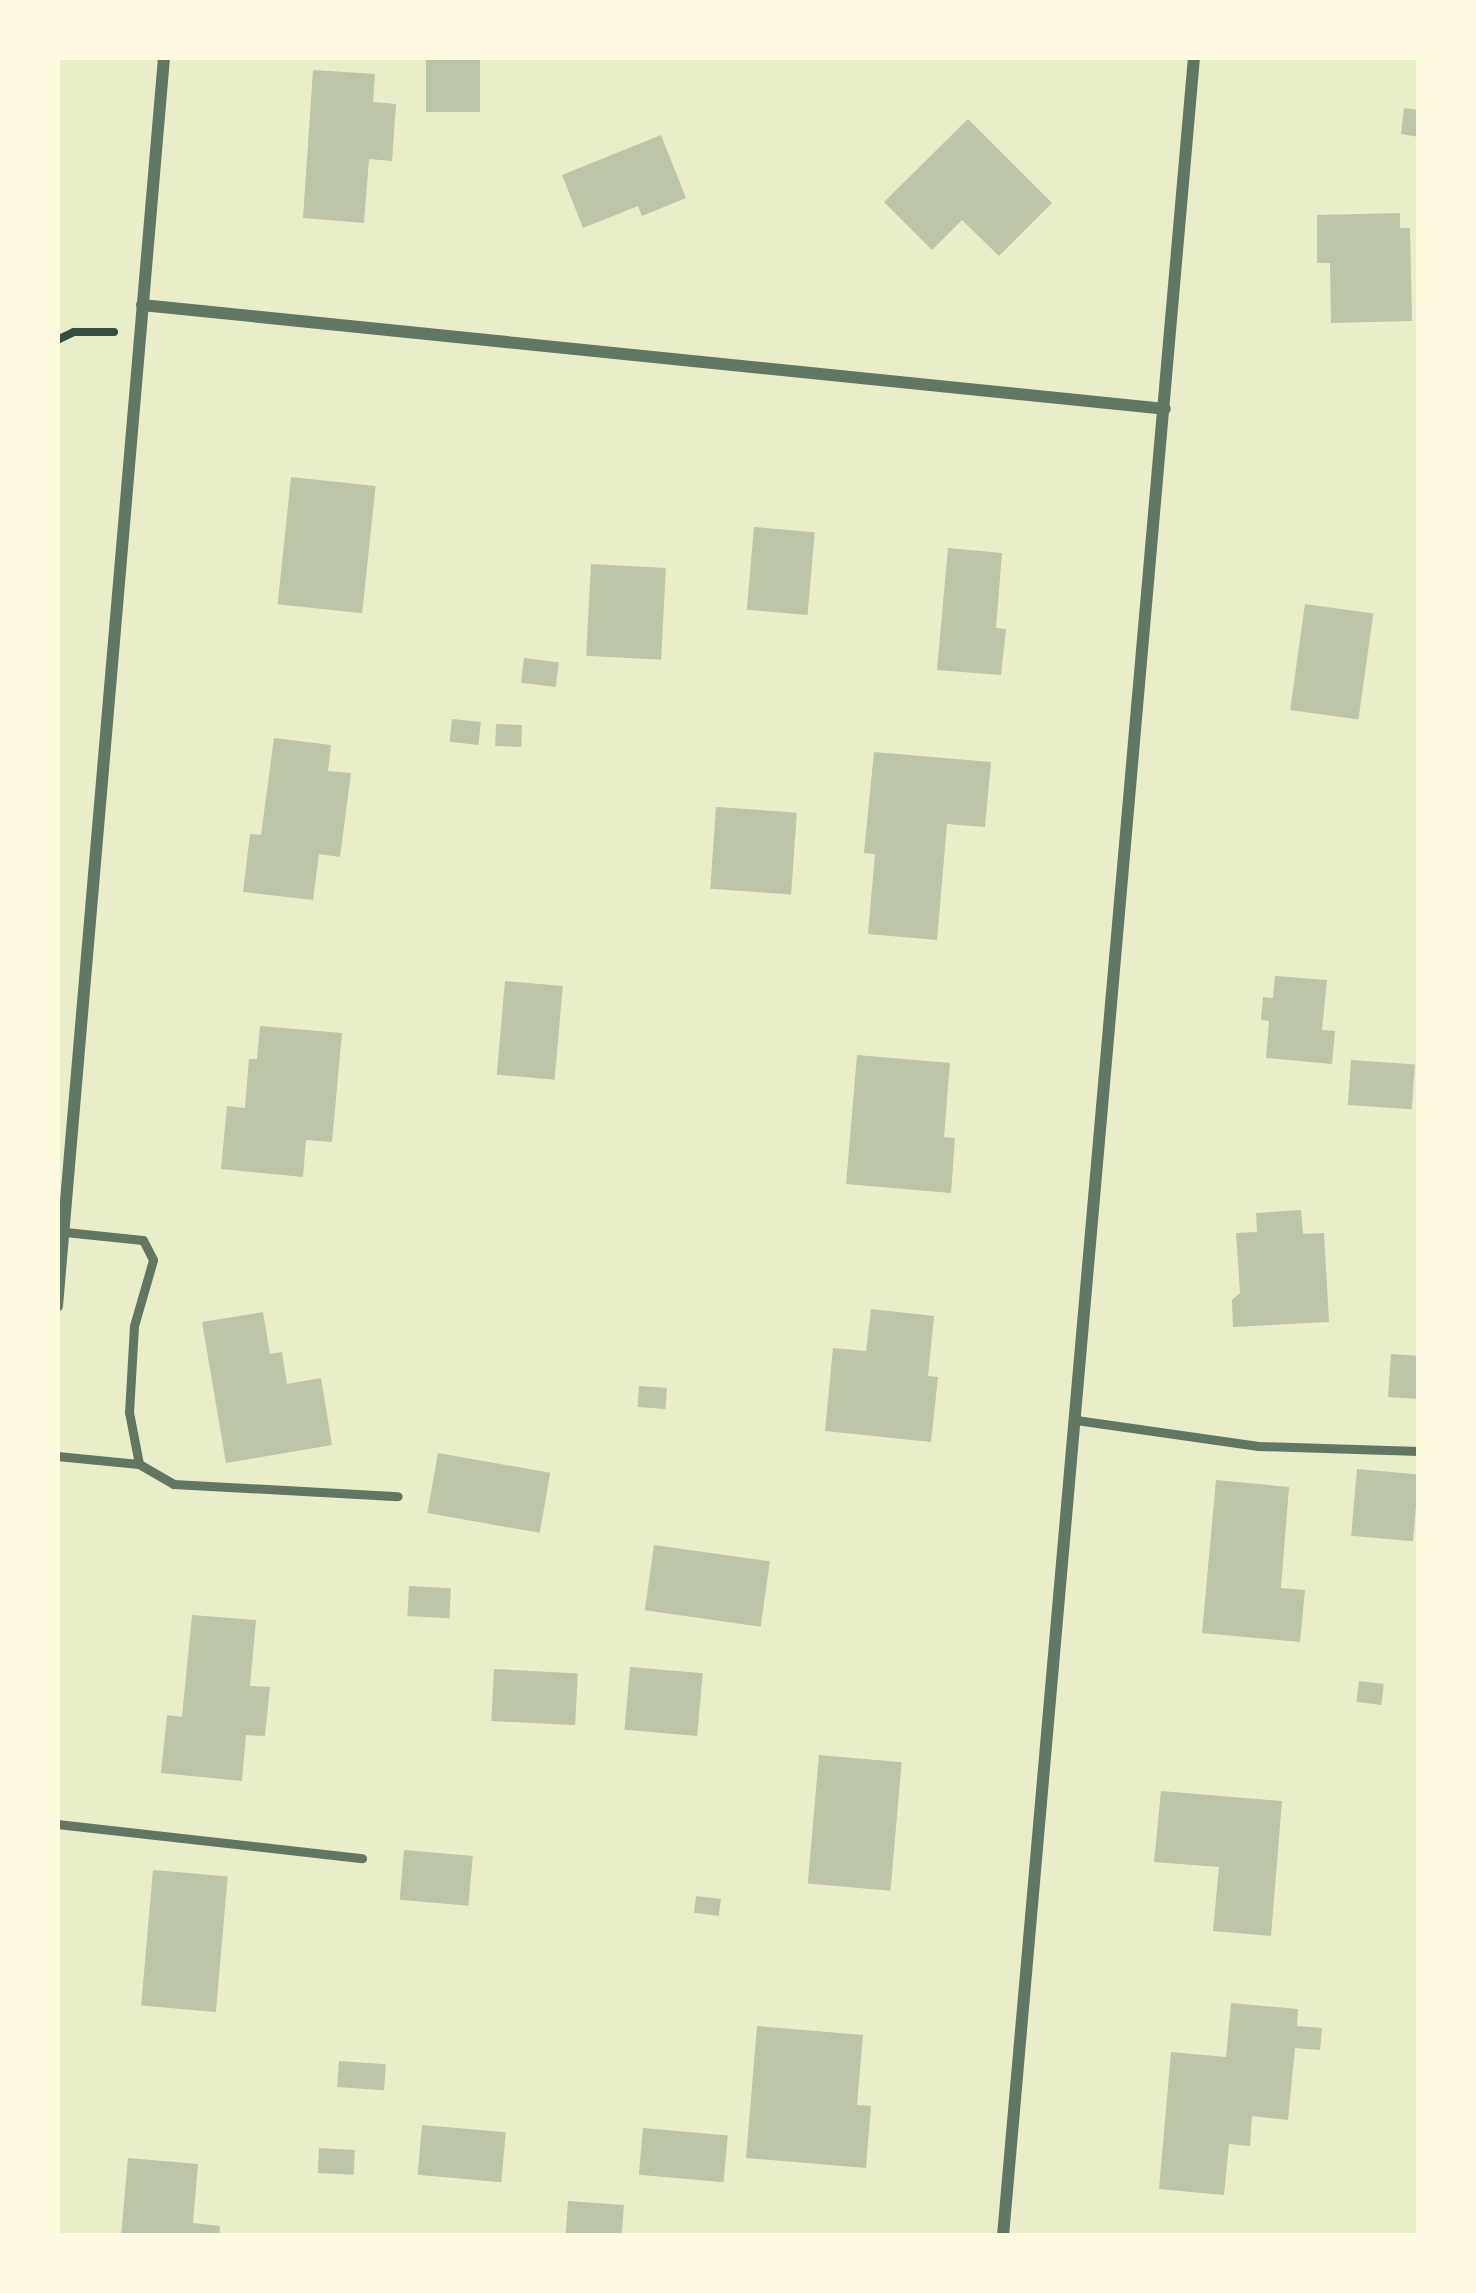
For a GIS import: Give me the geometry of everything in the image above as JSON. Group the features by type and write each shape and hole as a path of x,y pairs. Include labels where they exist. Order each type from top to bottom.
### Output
{"street":[{"path":"57,1306 71,1093 164,57"},
{"path":"1003,2236 1194,57"},
{"path":"142,305 1165,409"}],"lane":[{"path":"64,1232 143,1240 153,1260 134,1326 129,1412 139,1464"},
{"path":"1076,1420 1258,1446 1419,1450"},
{"path":"57,1456 139,1464 173,1484 398,1496"},
{"path":"57,1824 362,1858"}],"path":[{"path":"57,340 74,332 140,332"}],"building":[{"path":"426,57 480,57 480,112 426,112"},
{"path":"313,70 375,74 373,102 396,104 392,161 369,159 364,223 303,218"},
{"path":"1404,108 1419,110 1419,137 1401,134"},
{"path":"968,119 1052,203 999,256 962,220 932,250 884,202"},
{"path":"661,135 686,198 642,216 638,206 583,228 562,175"},
{"path":"1400,213 1400,228 1410,228 1412,321 1331,323 1330,263 1317,263 1317,215"},
{"path":"291,477 376,486 362,613 278,604"},
{"path":"754,527 815,532 808,615 747,610"},
{"path":"948,548 1002,553 996,628 1006,629 1001,675 937,670"},
{"path":"591,564 666,568 661,660 586,656"},
{"path":"1305,604 1373,614 1358,720 1290,710"},
{"path":"524,658 559,662 556,687 521,683"},
{"path":"452,719 481,722 478,745 450,742"},
{"path":"496,724 522,725 521,747 495,746"},
{"path":"274,738 331,745 328,771 351,773 340,857 319,854 313,900 243,892 250,834 261,835"},
{"path":"874,752 991,762 985,827 947,824 937,940 868,934 875,854 864,853"},
{"path":"716,807 797,813 791,894 710,889"},
{"path":"1275,976 1327,980 1322,1030 1335,1031 1332,1064 1266,1058 1269,1021 1261,1020 1263,997 1273,998"},
{"path":"505,981 563,986 555,1080 497,1075"},
{"path":"260,1026 342,1033 332,1142 306,1140 303,1177 221,1169 227,1106 245,1108 249,1059 257,1059"},
{"path":"857,1055 950,1063 944,1137 955,1138 951,1193 846,1184"},
{"path":"1351,1060 1415,1064 1412,1109 1348,1105"},
{"path":"1301,1210 1303,1234 1324,1233 1329,1322 1233,1327 1232,1300 1240,1293 1236,1233 1257,1232 1256,1213"},
{"path":"871,1309 934,1316 928,1376 938,1377 931,1442 825,1431 833,1348 866,1351"},
{"path":"263,1312 270,1354 282,1352 287,1384 321,1378 332,1445 226,1463 202,1322"},
{"path":"1391,1354 1419,1356 1416,1399 1388,1397"},
{"path":"639,1386 667,1388 665,1409 638,1407"},
{"path":"438,1453 550,1473 540,1533 427,1513"},
{"path":"1357,1469 1419,1474 1413,1541 1351,1536"},
{"path":"1216,1480 1289,1487 1281,1588 1305,1590 1300,1642 1202,1633"},
{"path":"654,1545 770,1561 761,1627 645,1610"},
{"path":"409,1586 451,1588 449,1618 407,1616"},
{"path":"192,1615 256,1620 250,1686 270,1687 265,1736 246,1735 242,1781 161,1773 167,1715 182,1717"},
{"path":"630,1667 703,1673 697,1736 625,1730"},
{"path":"494,1669 578,1673 575,1725 491,1721"},
{"path":"1359,1681 1384,1684 1381,1705 1356,1702"},
{"path":"819,1755 902,1762 890,1891 808,1884"},
{"path":"1161,1791 1282,1801 1271,1936 1213,1931 1219,1867 1154,1862"},
{"path":"404,1850 473,1856 468,1906 400,1900"},
{"path":"153,1870 228,1877 216,2012 141,2005"},
{"path":"696,1896 721,1899 719,1916 694,1913"},
{"path":"1231,2003 1298,2009 1297,2026 1322,2028 1320,2050 1295,2048 1288,2120 1252,2116 1250,2146 1229,2144 1224,2195 1159,2189 1171,2052 1226,2057"},
{"path":"757,2026 863,2035 857,2105 871,2106 866,2168 746,2158"},
{"path":"339,2061 386,2064 384,2090 337,2087"},
{"path":"422,2125 506,2132 501,2182 418,2175"},
{"path":"643,2128 728,2135 724,2182 639,2175"},
{"path":"319,2148 355,2150 354,2175 318,2173"},
{"path":"128,2158 198,2164 193,2223 220,2226 219,2236 121,2236"},
{"path":"568,2201 624,2205 622,2236 566,2236"}]}
